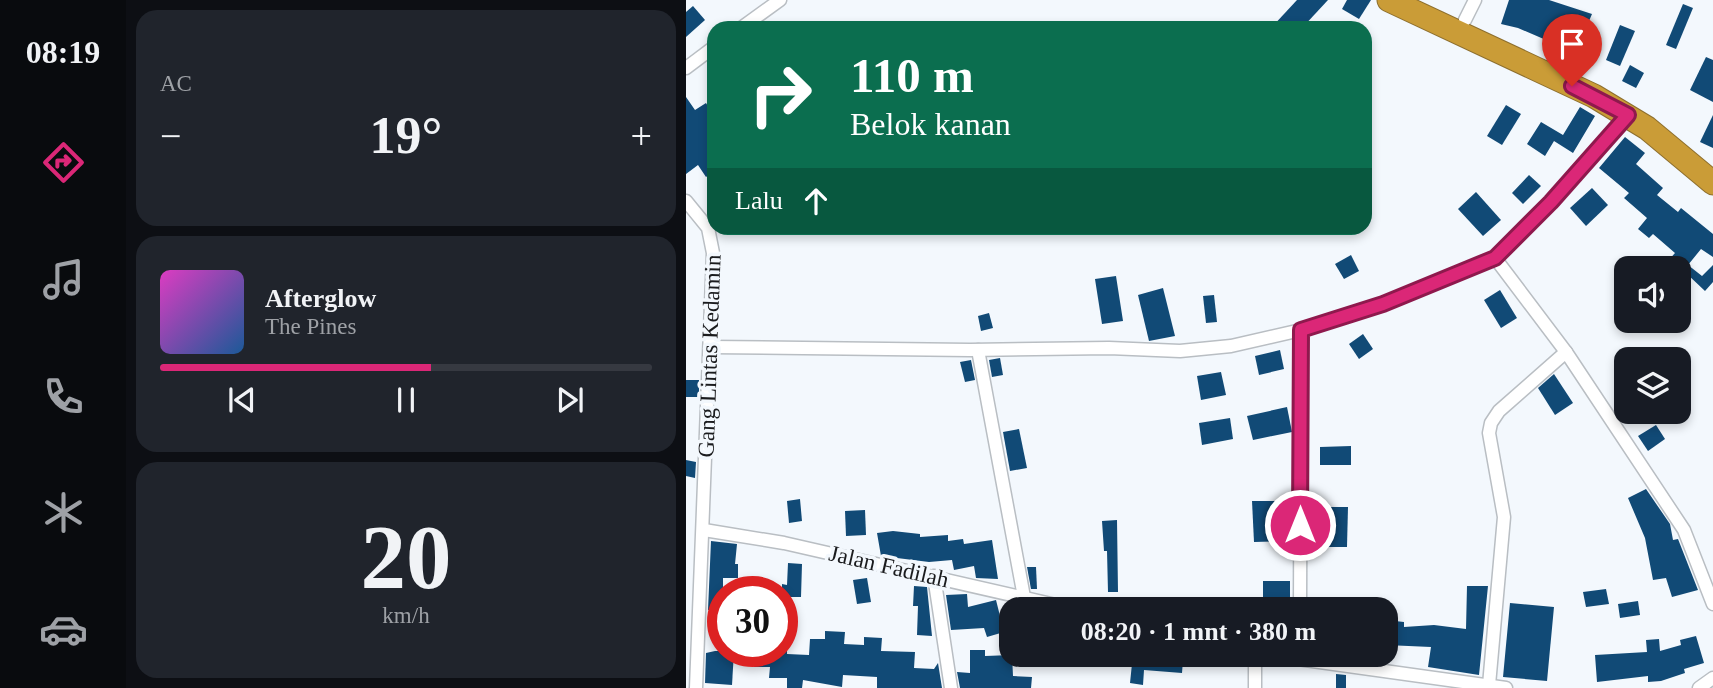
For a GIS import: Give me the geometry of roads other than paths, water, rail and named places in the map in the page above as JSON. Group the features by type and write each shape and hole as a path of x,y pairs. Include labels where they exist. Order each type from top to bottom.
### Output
{"highway":[{"path":"1389,0 1633,105 1713,169"},
{"path":"1420,0 1470,10 1531,59 1628,115 1713,183"}],"street":[{"path":"751,21 780,0"},
{"path":"686,68 707,52"},
{"path":"710,347 978,350 1109,348 1180,351 1231,346 1301,330 1383,304 1495,258 1551,202 1628,115"},
{"name":"Gang Lintas Kedamin","path":"686,201 707,227"},
{"name":"Gang Lintas Kedamin","path":"696,688 710,347 710,235"},
{"path":"1495,258 1566,352 1684,530 1713,604"},
{"path":"1300,597 1301,330"},
{"path":"978,350 1024,597"},
{"path":"1489,685 1504,517 1491,456 1490,423 1499,411 1566,352"},
{"name":"Jalan Fadilah","path":"704,530 784,543 1024,597"},
{"path":"934,576 951,688"},
{"path":"1255,667 1255,688"},
{"path":"1367,667 1506,688"},
{"path":"1699,688 1713,678"}]}
